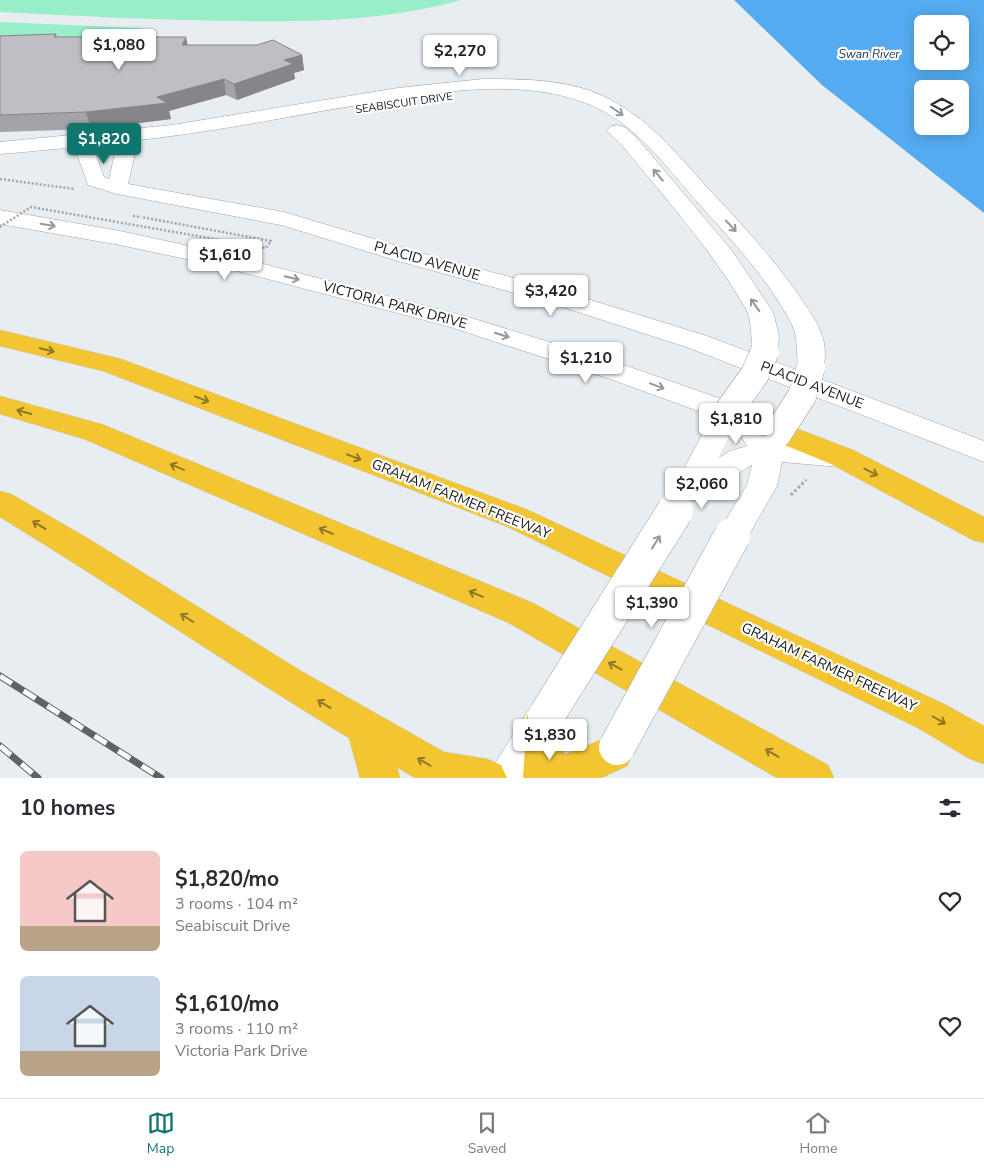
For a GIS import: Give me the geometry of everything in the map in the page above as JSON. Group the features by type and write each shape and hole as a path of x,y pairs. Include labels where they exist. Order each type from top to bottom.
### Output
{"highway":[{"name":"GRAHAM FARMER FREEWAY","path":"0,338 112,365 517,518 931,716 984,746"},
{"path":"0,405 94,432 521,613 814,778"},
{"path":"771,442 842,457 984,531"},
{"path":"0,502 77,548 288,682 438,770 487,778"},
{"path":"543,778 546,716"},
{"path":"366,729 380,778"},
{"path":"551,778 580,768 607,765"}],"street":[{"name":"SEABISCUIT DRIVE","path":"0,148 94,141 186,129 394,94 468,85 509,84 534,86 576,94 606,104 635,124 669,156 734,229 782,289 808,330 812,348 811,367 802,396 771,442"},
{"name":"SEABISCUIT DRIVE","path":"0,160 87,154 191,140 359,110 467,94 508,93 540,95 569,102 598,116 629,141 725,256 760,312 766,336 765,351 736,415 683,498"},
{"path":"117,188 126,149"},
{"name":"PLACID AVENUE","path":"87,154 95,181 117,188 284,219 406,256 556,297 698,342 984,452"},
{"name":"VICTORIA PARK DRIVE","path":"0,217 120,238 217,259 456,321 620,373 736,415"},
{"path":"736,415 771,442"},
{"path":"508,778 683,498 741,458 771,442"},
{"path":"607,765 732,536 762,486 771,442"}],"path":[{"path":"0,227 31,208 266,248 271,241 141,217"},
{"path":"788,498 801,484 813,477"}],"green space":[{"path":"0,0 460,0 405,12 349,19 263,21 146,19 0,12"},
{"path":"0,22 140,28 148,39 0,45"}],"water":[{"name":"Swan River","path":"734,0 984,0 984,213 822,85"}],"building":[{"path":"56,34 54,37 186,37 182,45 257,45 273,40 302,55 284,60 293,64 234,84 224,79 157,97 167,103 86,112 0,115 0,36"}],"railway":[{"path":"0,676 161,778"},
{"path":"0,746 38,778"}]}
